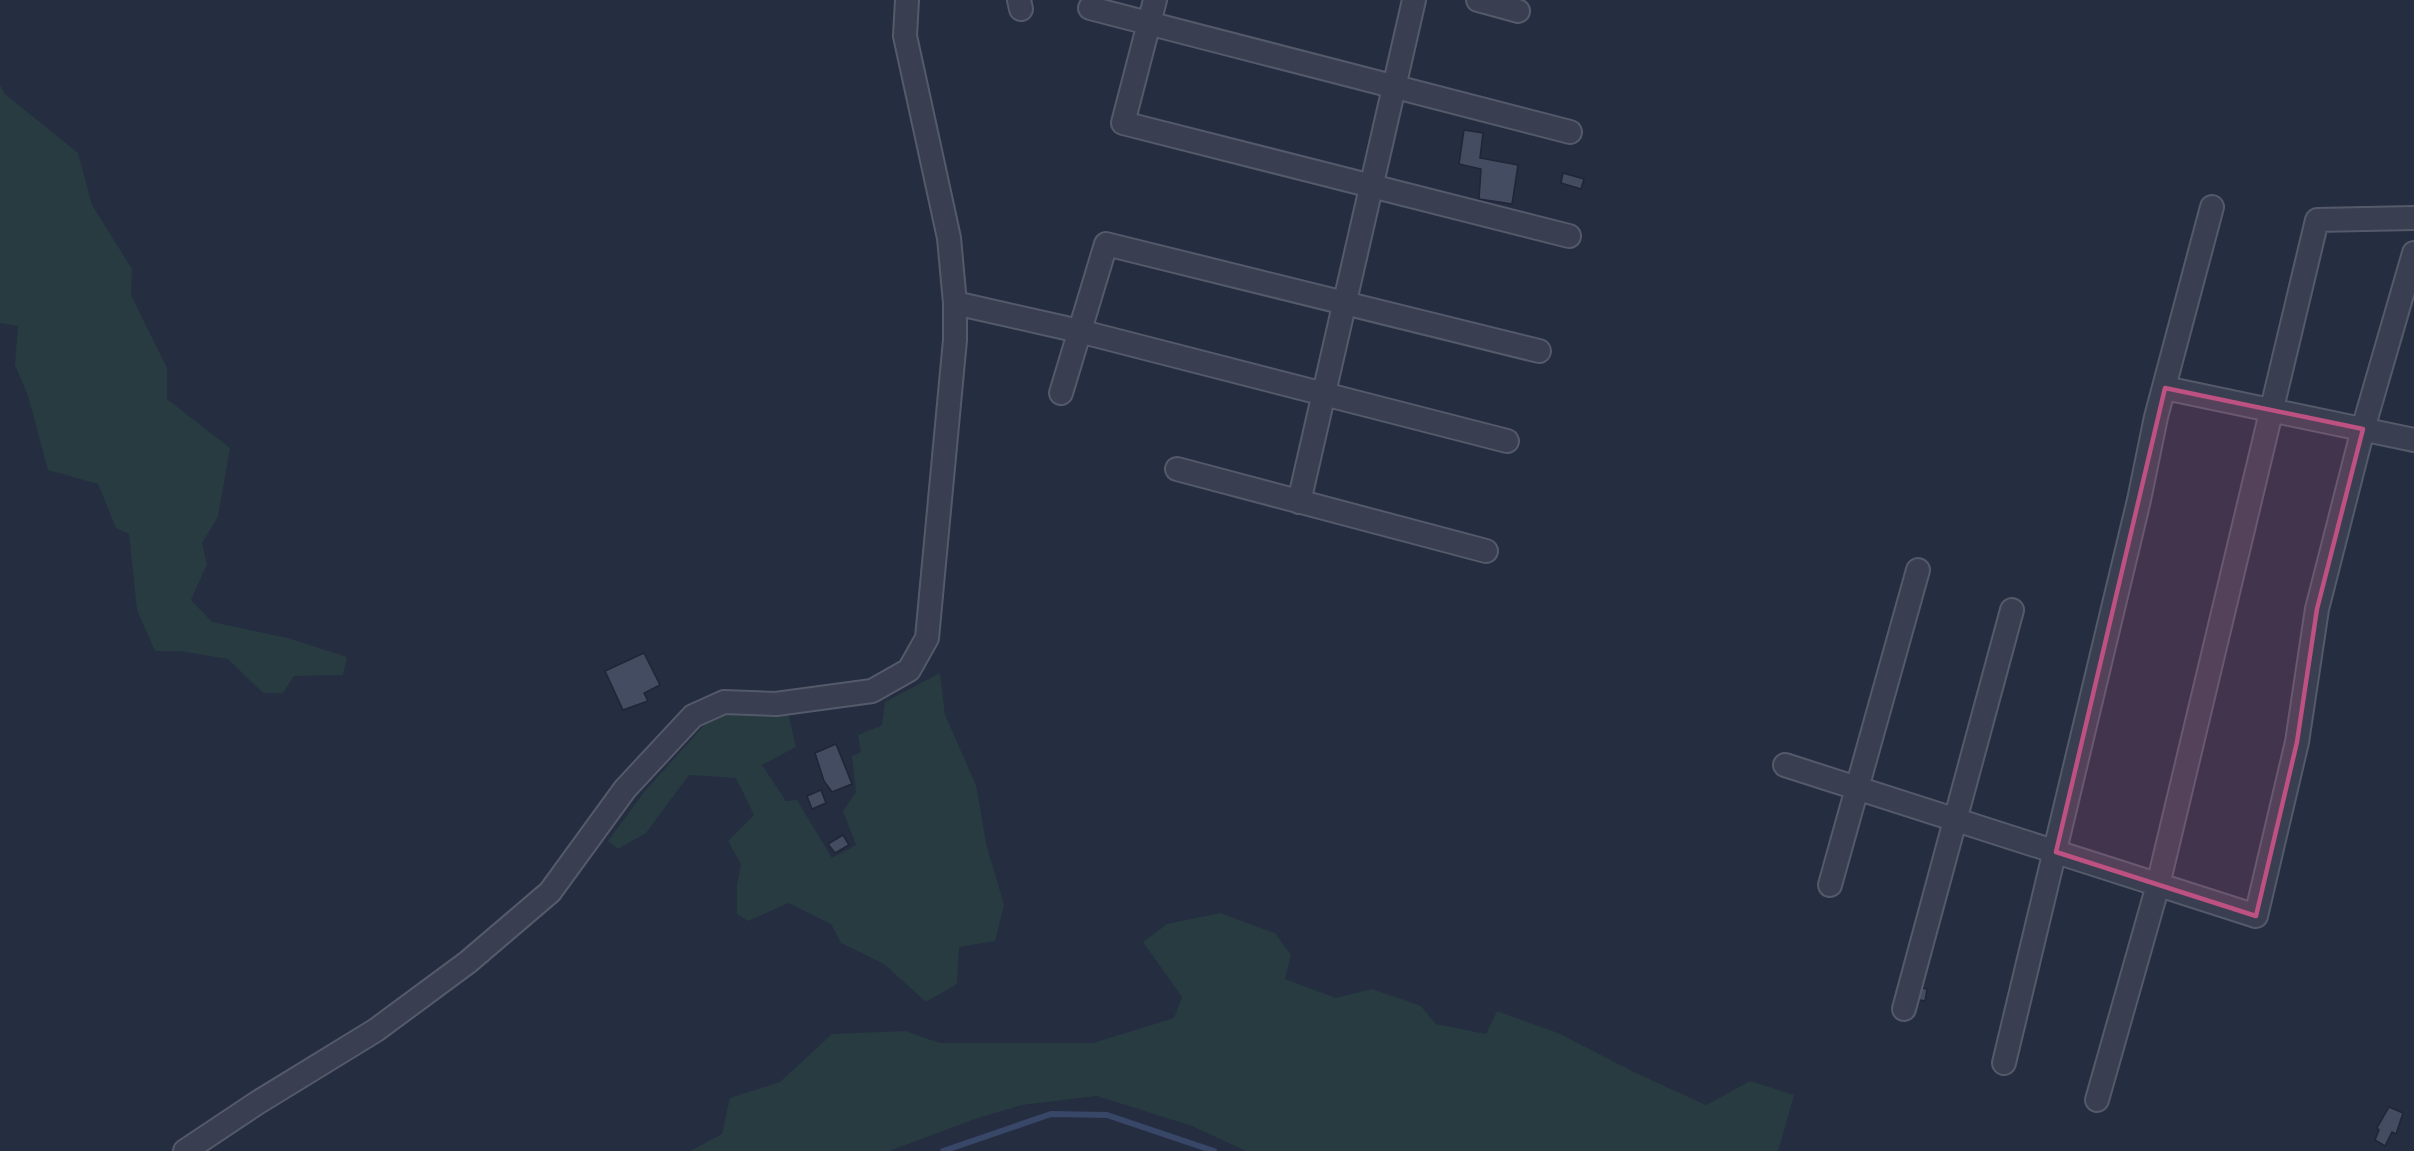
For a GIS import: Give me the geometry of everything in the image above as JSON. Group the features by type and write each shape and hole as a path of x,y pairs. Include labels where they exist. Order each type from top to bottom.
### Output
{"street":[{"path":"185,1151 257,1103 376,1030 468,962 550,892 625,789 693,716 724,702 776,704 872,691 909,670 927,638 955,340 956,303 949,238 905,36 907,0"},
{"path":"1155,0 1123,123 1569,236"},
{"path":"1299,502 1414,0"},
{"path":"1478,0 1518,11"},
{"path":"1090,8 1570,132"},
{"path":"2004,1063 2139,500 2156,417 2212,207"},
{"path":"2097,1100 2158,885 2317,220 2414,218"},
{"path":"1061,393 1106,244 1539,351"},
{"path":"1785,765 2256,916 2297,742 2317,609 2363,429 2414,253"},
{"path":"956,303 1079,331 1507,441"},
{"path":"2164,388 2414,440"},
{"path":"1177,469 1486,551"},
{"path":"1830,885 1918,570"},
{"path":"1904,1008 2012,610"}],"highlighted area":[{"path":"2165,388 2363,429 2317,609 2297,742 2256,916 2056,852"}],"shaded area":[{"path":"0,85 5,94 78,153 92,205 132,269 131,295 167,368 167,399 230,448 218,517 202,543 207,564 191,600 212,622 288,638 347,657 343,675 294,676 283,693 263,693 228,659 180,651 155,651 137,610 129,534 116,528 98,484 48,470 28,396 15,365 18,326 0,323"},
{"path":"940,673 945,715 976,785 986,843 1004,905 995,941 959,947 957,984 926,1002 884,964 841,943 831,924 789,903 748,921 737,914 737,885 741,864 728,841 754,815 736,778 689,775 646,833 618,849 608,841 644,792 707,722 739,708 788,713 796,747 762,765 786,801 797,800 832,858 856,845 843,811 856,792 852,756 861,752 858,735 882,725 885,702"},
{"path":"1220,913 1275,933 1291,955 1285,979 1336,998 1372,989 1421,1006 1436,1024 1486,1034 1497,1011 1558,1033 1636,1073 1706,1105 1750,1081 1794,1095 1778,1151 1246,1151 1192,1126 1097,1096 1022,1105 975,1119 889,1151 690,1151 722,1134 730,1098 780,1082 832,1034 905,1031 940,1043 1093,1043 1174,1018 1182,997 1143,942 1167,924"}],"building":[{"path":"1464,130 1483,133 1480,158 1518,165 1512,204 1479,199 1481,169 1459,164"},
{"path":"1563,173 1584,179 1581,189 1561,183"},
{"path":"644,653 660,685 644,693 648,701 623,710 605,671"},
{"path":"836,744 852,784 832,792 824,781 815,753"},
{"path":"821,790 826,803 812,809 807,796"},
{"path":"843,835 849,845 835,853 828,844"},
{"path":"1916,987 1927,989 1925,1001 1914,999"},
{"path":"2389,1107 2403,1113 2396,1134 2392,1132 2385,1146 2375,1140 2379,1130 2377,1128"}],"waterway":[{"path":"943,1151 1051,1114 1107,1115 1214,1151"}]}
